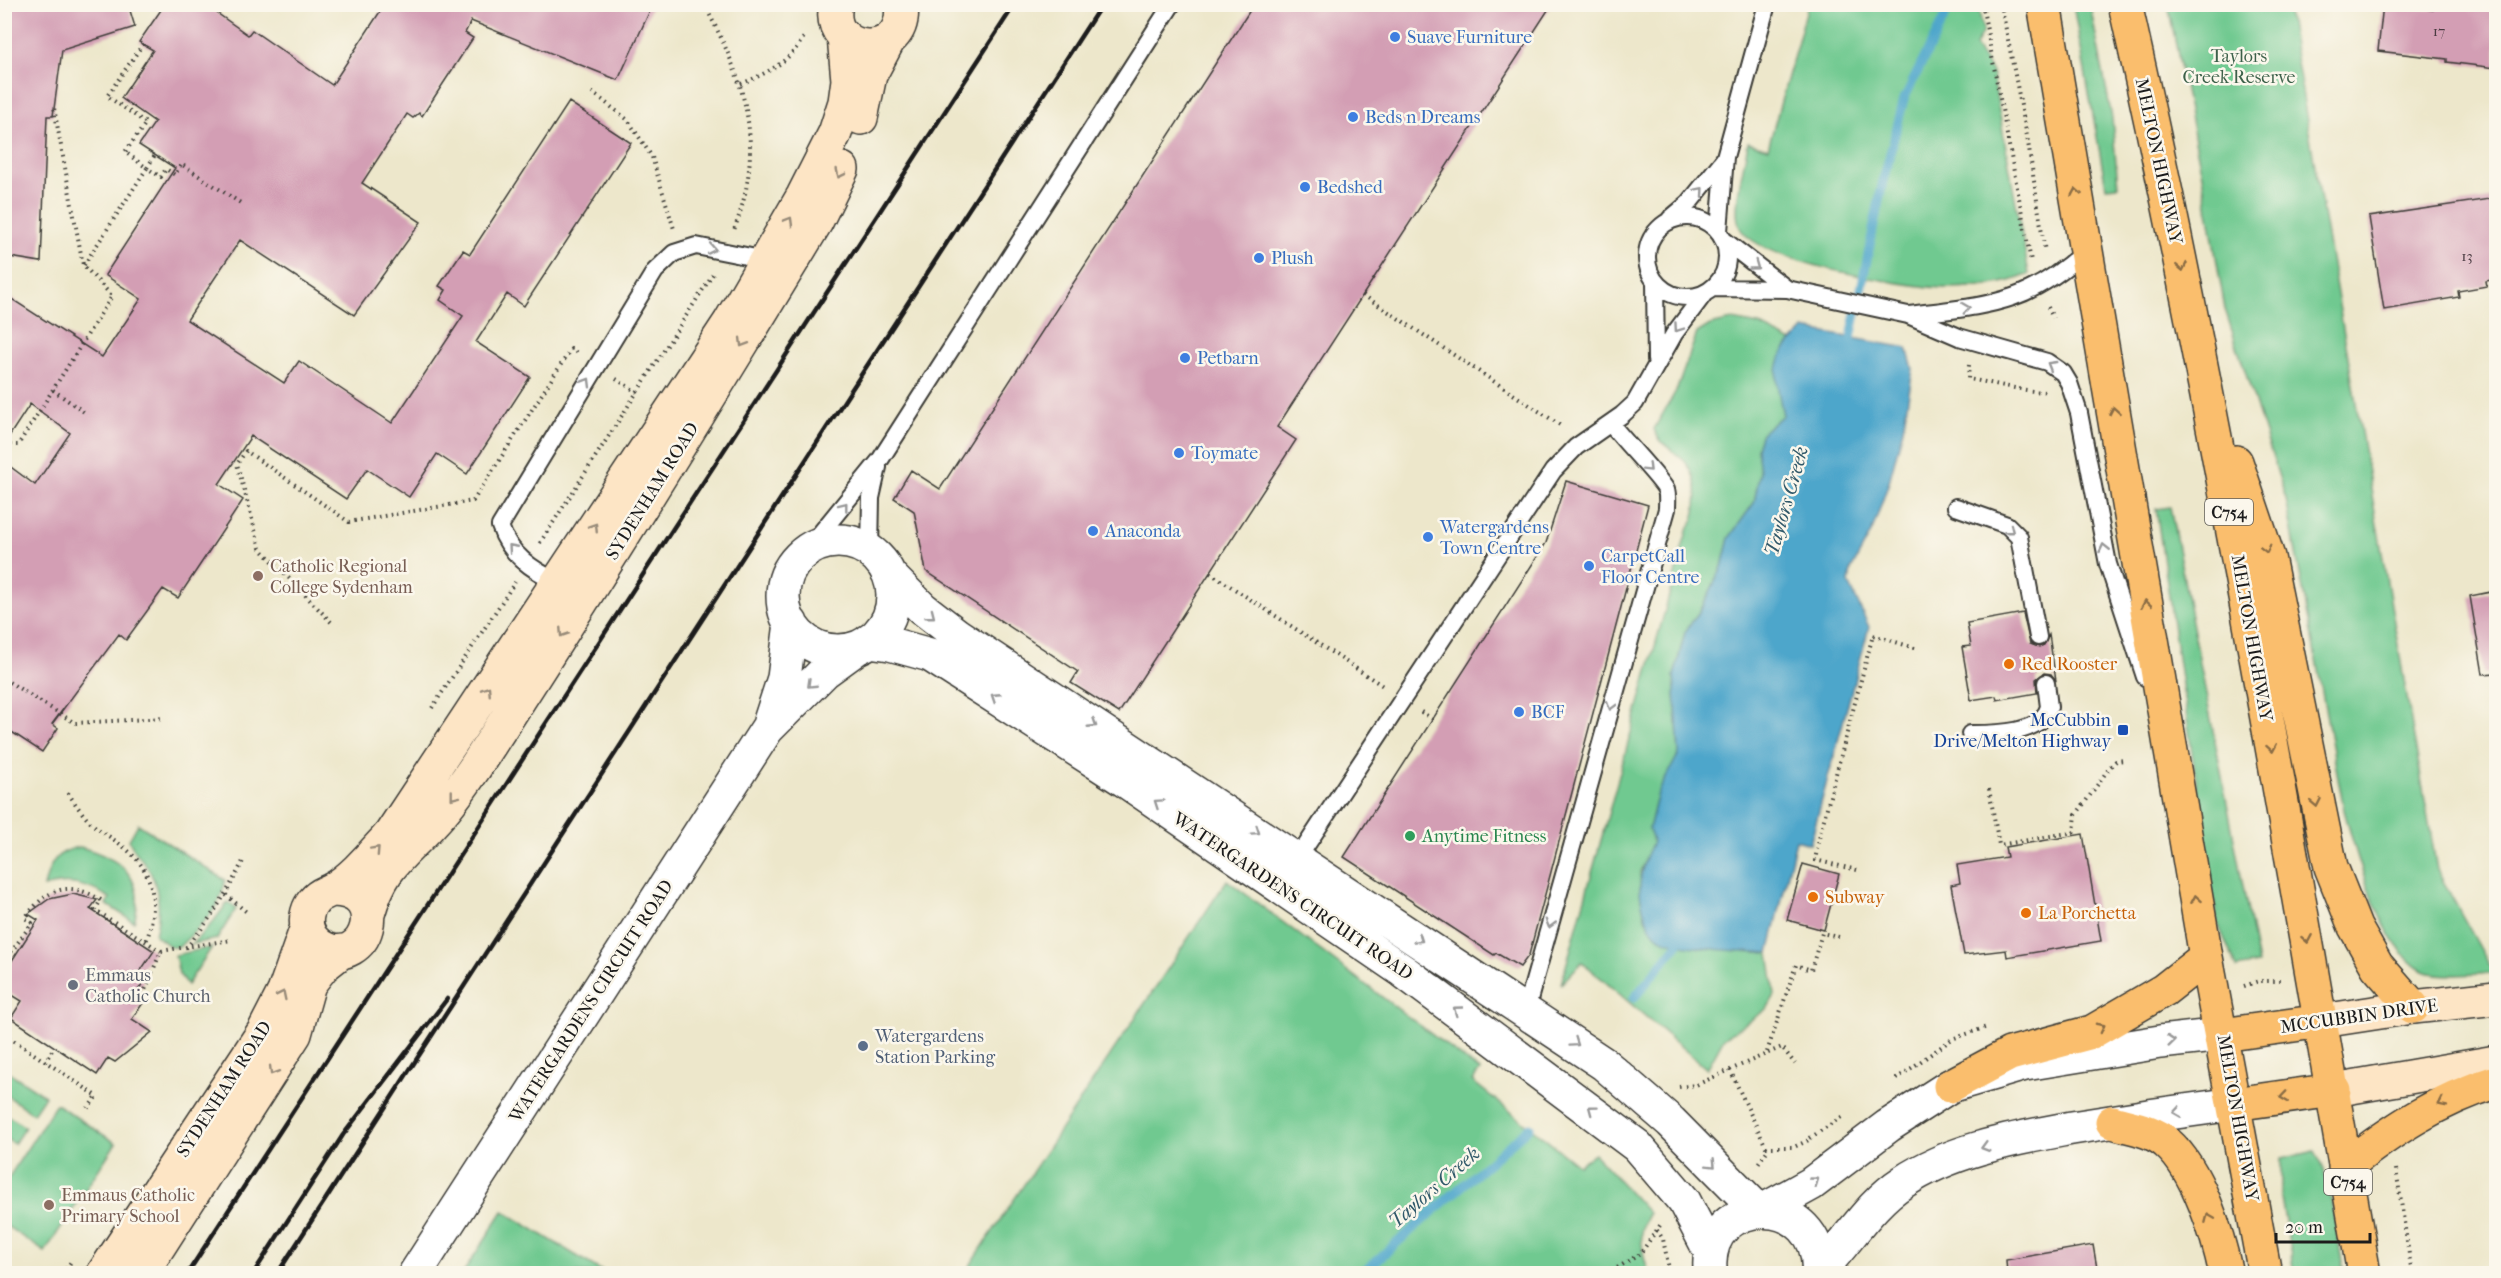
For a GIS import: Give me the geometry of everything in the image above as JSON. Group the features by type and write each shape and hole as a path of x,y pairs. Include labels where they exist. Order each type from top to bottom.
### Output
{"highway":[{"name":"MELTON HIGHWAY","path":"2043,4 2206,957 2265,1274"},
{"name":"MELTON HIGHWAY","path":"2126,4 2158,147 2204,376 2322,1021 2364,1274"},
{"path":"2204,376 2264,538 2331,867 2355,927 2377,966 2413,1007"},
{"path":"1950,1086 2010,1054 2092,1032 2164,990 2206,957"},
{"name":"MCCUBBIN DRIVE","path":"2222,1035 2322,1021"},
{"path":"2345,1167 2406,1122 2459,1095 2496,1082"},
{"path":"2234,1104 2334,1090"},
{"path":"2112,1122 2151,1134 2166,1142 2180,1156 2210,1220 2226,1274"}],"street":[{"name":"SYDENHAM ROAD","path":"368,914 376,886 386,870 434,822 470,776 590,592 816,222 849,155 862,117 870,75 888,41 900,25 901,4"},
{"name":"SYDENHAM ROAD","path":"333,890 390,835 730,322 766,260 835,133 845,102 848,80 828,17"},
{"path":"828,17 860,46 880,45 888,41"},
{"path":"838,541 855,543 879,563 893,600 891,612 882,628 863,644 838,651 819,647 803,638 791,623 785,608 784,592 787,576 795,562 806,551 821,543 838,541"},
{"name":"WATERGARDENS CIRCUIT ROAD","path":"879,563 922,608 957,635 1297,858 1604,1064 1671,1122 1761,1210"},
{"path":"558,582 590,592"},
{"name":"WATERGARDENS CIRCUIT ROAD","path":"767,729 784,678 791,623"},
{"name":"WATERGARDENS CIRCUIT ROAD","path":"415,1274 767,729 824,672 863,644 890,644 930,655 1124,780 1403,970 1504,1044 1637,1146 1707,1266"},
{"path":"333,890 342,890 358,898 368,914 366,934 352,948 342,951 333,951 316,943 307,927 310,906 322,893 333,890"},
{"name":"SYDENHAM ROAD","path":"103,1274 264,1030 284,992 307,927"},
{"name":"SYDENHAM ROAD","path":"141,1274 295,1034 309,984 323,966 342,951"},
{"name":"MCCUBBIN DRIVE","path":"2322,1021 2413,1007 2496,998"},
{"path":"1707,1266 1723,1229 1745,1214 1761,1210 1811,1184 1888,1126 1950,1086 2025,1064 2160,1042 2222,1035"},
{"path":"2334,1090 2496,1062"},
{"path":"1818,1272 1885,1197 1903,1182 1947,1159 2013,1139 2234,1104"},
{"name":"WATERGARDENS CIRCUIT ROAD","path":"1671,1122 1661,1147 1673,1211"},
{"path":"1761,1210 1793,1218 1804,1228 1813,1240 1818,1272"}],"lane":[{"path":"806,551 880,460 1172,4"},
{"path":"1280,887 1553,471 1576,447 1635,403 1674,334 1708,291 1722,278 1727,267 1722,236 1725,157 1767,4"},
{"path":"1656,364 1655,281 1646,261 1652,235 1689,203 1725,157"},
{"path":"1669,220 1682,216 1695,217 1708,222 1787,289"},
{"path":"558,582 537,573 506,544 500,526 655,271 674,253 696,246 766,260"},
{"path":"1908,315 2000,302 2038,288 2067,268 2086,250"},
{"path":"1655,281 1665,290 1677,296 1690,297 1708,291 1787,289 1908,315 1959,337 2047,362 2063,374 2069,383 2079,413 2108,564 2173,763"},
{"path":"1526,1010 1667,509 1666,490 1659,479 1624,442 1611,423"},
{"path":"879,563 871,498 880,460"},
{"path":"1956,507 2007,525 2019,537 2038,637"},
{"path":"1970,734 1999,733 2037,723 2049,707 2046,683"}],"path":[{"path":"430,711 726,252 737,223 746,186 751,140 741,84 729,51 704,4"},
{"path":"1983,4 2027,243 2038,288 2053,318"},
{"path":"2001,4 2045,245"},
{"path":"741,84 771,71 788,59 804,37 828,17"},
{"path":"143,44 107,96 146,123 125,152 161,177 166,169 175,175 182,164 242,204"},
{"path":"592,93 628,120 652,157 681,250"},
{"path":"4,445 18,444 112,296 83,265 54,108"},
{"path":"83,265 155,155"},
{"path":"1363,295 1563,428 1576,447"},
{"path":"331,622 260,548 237,464 246,451 349,522 473,501 571,349 637,392"},
{"path":"52,390 84,411"},
{"path":"1210,573 1436,721"},
{"path":"1857,870 1815,860 1873,635 1918,649"},
{"path":"4,680 75,723 165,718"},
{"path":"1989,789 1999,845 2074,832 2076,815 2110,767 2116,761 2124,760"},
{"path":"68,793 90,822 127,850 145,875 154,901 154,919 146,942"},
{"path":"185,948 210,920 226,895 244,859"},
{"path":"4,962 32,923 25,918 38,901 52,891 68,888 86,891 101,900 95,910 161,951 231,940"},
{"path":"226,895 249,914"},
{"path":"1767,1053 1796,965 1811,970 1822,933 1839,938"},
{"path":"143,995 161,951"},
{"path":"4,1034 97,1096 88,1108"},
{"path":"45,1062 54,1047"},
{"path":"1670,1084 1677,1087 1696,1085 1782,1047 1795,1064"},
{"path":"1607,1274 1640,1254 1673,1211"},
{"path":"1657,1230 1663,1239 1670,1274"},
{"path":"63,1274 76,1254"}],"green space":[{"path":"1808,5 1978,5 1983,31 1975,46 1992,72 2029,274 1998,284 1965,288 1925,287 1898,283 1834,270 1774,252 1753,240 1740,228 1738,198 1748,142 1768,148"},
{"path":"2073,5 2090,5 2112,118 2118,186 2106,187"},
{"name":"Taylors Creek Reserve","path":"2168,5 2287,5 2437,870 2494,973 2436,974 2421,970 2406,958 2393,941 2382,920 2355,850 2344,810 2286,499 2225,309 2202,176"},
{"path":"1732,320 1759,325 1794,343 1786,351 1778,367 1777,376 1783,415 1762,433 1757,448 1760,472 1754,503 1729,538 1722,567 1703,606 1685,632 1674,676 1679,754 1658,793 1649,829 1653,842 1640,872 1641,899 1646,921 1678,944 1769,953 1775,995 1767,1009 1724,1038 1707,1069 1582,962 1561,984 1687,531 1696,507 1696,488 1691,470 1656,435 1654,429 1677,389 1697,333 1710,325"},
{"path":"2170,507 2258,964 2237,968 2217,922 2156,509"},
{"path":"138,824 225,880 214,909 202,925 179,947 171,947 155,935 158,898 154,880 129,840"},
{"path":"80,847 107,857 127,872 137,893 134,922 106,904 110,898 94,890 70,884 44,887 54,860 71,849"},
{"path":"1227,880 1480,1071 1472,1081 1578,1165 1594,1154 1649,1213 1643,1227 1642,1243 1649,1273 965,1273"},
{"path":"228,902 236,909 217,939 192,944 213,922"},
{"path":"212,947 187,985 179,974 175,955"},
{"path":"10,1073 45,1096 33,1114 5,1094 5,1082"},
{"path":"56,1104 116,1143 45,1252 5,1225 5,1183"},
{"path":"4,1113 25,1127 14,1144 5,1138"},
{"path":"2315,1151 2328,1182 2344,1273 2294,1273 2281,1198 2281,1159"},
{"path":"503,1211 605,1273 463,1273"}],"water":[{"path":"1804,329 1907,348 1913,369 1903,429 1889,482 1872,531 1851,570 1849,583 1869,627 1810,844 1796,840 1769,953 1676,944 1664,940 1652,931 1640,896 1640,880 1653,842 1649,829 1658,793 1679,753 1674,676 1685,632 1703,606 1722,567 1729,538 1754,503 1760,472 1757,448 1762,433 1783,415 1777,384 1779,361 1784,351"}],"building":[{"path":"6,4 128,4 135,27 62,50 53,116 47,116 41,262 4,256"},
{"path":"165,4 204,4 248,35 252,30 332,85 385,4 653,4 618,80 471,21 465,33 473,38 422,116 419,113 413,118 407,114 362,183 421,222 354,315 240,240 187,320 284,383 299,361 392,423 463,316 440,300 446,290 439,286 463,250 470,254 569,102 631,143 524,306 507,294 476,342 530,377 467,474 437,454 409,497 367,469 346,499 251,436 219,484 243,500 178,598 163,589 126,640 119,634 52,724 58,728 42,752 4,727 4,462 35,485 70,433 30,404 4,444 4,294 102,357 141,299 105,275 175,168 139,145 155,122 121,98 153,50 139,42"},
{"path":"1254,4 1552,4 1277,427 1296,440 1119,713 1071,683 1078,672 926,571 914,511 894,498 911,470 940,489"},
{"path":"2383,4 2433,10 2433,6 2453,8 2453,4 2496,4 2496,68 2447,62 2447,59 2378,51"},
{"path":"2496,198 2496,279 2486,281 2487,286 2458,291 2459,297 2384,310 2369,217"},
{"path":"1566,481 1648,505 1529,955 1520,967 1496,953 1494,955 1344,857 1546,543"},
{"path":"2496,591 2496,673 2483,674 2470,596"},
{"name":"Red Rooster","path":"2023,613 2030,644 2039,647 2044,645 2049,635 2056,681 2051,674 2044,673 2036,679 2037,693 1997,700 1996,696 1971,700 1962,647 1971,646 1967,623"},
{"name":"La Porchetta","path":"2083,834 2101,941 2007,957 2006,950 1964,955 1951,885 1960,883 1957,865 2007,857 2005,847"},
{"name":"Subway","path":"1803,864 1839,874 1824,930 1787,920"},
{"name":"Emmaus Catholic Church","path":"73,894 97,900 90,909 154,951 137,976 144,981 134,997 143,1003 132,1019 152,1032 115,1062 108,1058 97,1075 11,1018 22,1001 4,990 4,973 38,920 28,914 49,899"},
{"path":"2093,1245 2098,1274 2007,1274 2006,1260"}],"waterway":[{"name":"Taylors Creek","path":"1849,348 1883,181 1904,99 1951,4"},
{"name":"Taylors Creek","path":"1634,998 1678,944 1681,935"},
{"name":"Taylors Creek","path":"1361,1274 1530,1127"}],"railway":[{"path":"187,1274 1015,4"},
{"path":"277,1274 1102,4"},
{"path":"253,1274 343,1135 447,999"}],"place":[{"name":"Suave Furniture","path":"1395,37"},
{"name":"Beds n Dreams","path":"1353,117"},
{"name":"Bedshed","path":"1305,187"},
{"name":"Plush","path":"1259,258"},
{"name":"Petbarn","path":"1185,358"},
{"name":"Toymate","path":"1179,453"},
{"name":"Anaconda","path":"1093,531"},
{"name":"Watergardens Town Centre","path":"1428,537"},
{"name":"CarpetCall Floor Centre","path":"1589,566"},
{"name":"Catholic Regional College Sydenham","path":"258,576"},
{"name":"Red Rooster","path":"2009,664"},
{"name":"BCF","path":"1519,712"},
{"name":"McCubbin Drive/Melton Highway","path":"2123,730"},
{"name":"Anytime Fitness","path":"1410,836"},
{"name":"Subway","path":"1813,897"},
{"name":"La Porchetta","path":"2026,913"},
{"name":"Emmaus Catholic Church","path":"73,985"},
{"name":"Watergardens Station Parking","path":"863,1046"},
{"name":"Emmaus Catholic Primary School","path":"49,1205"}]}
